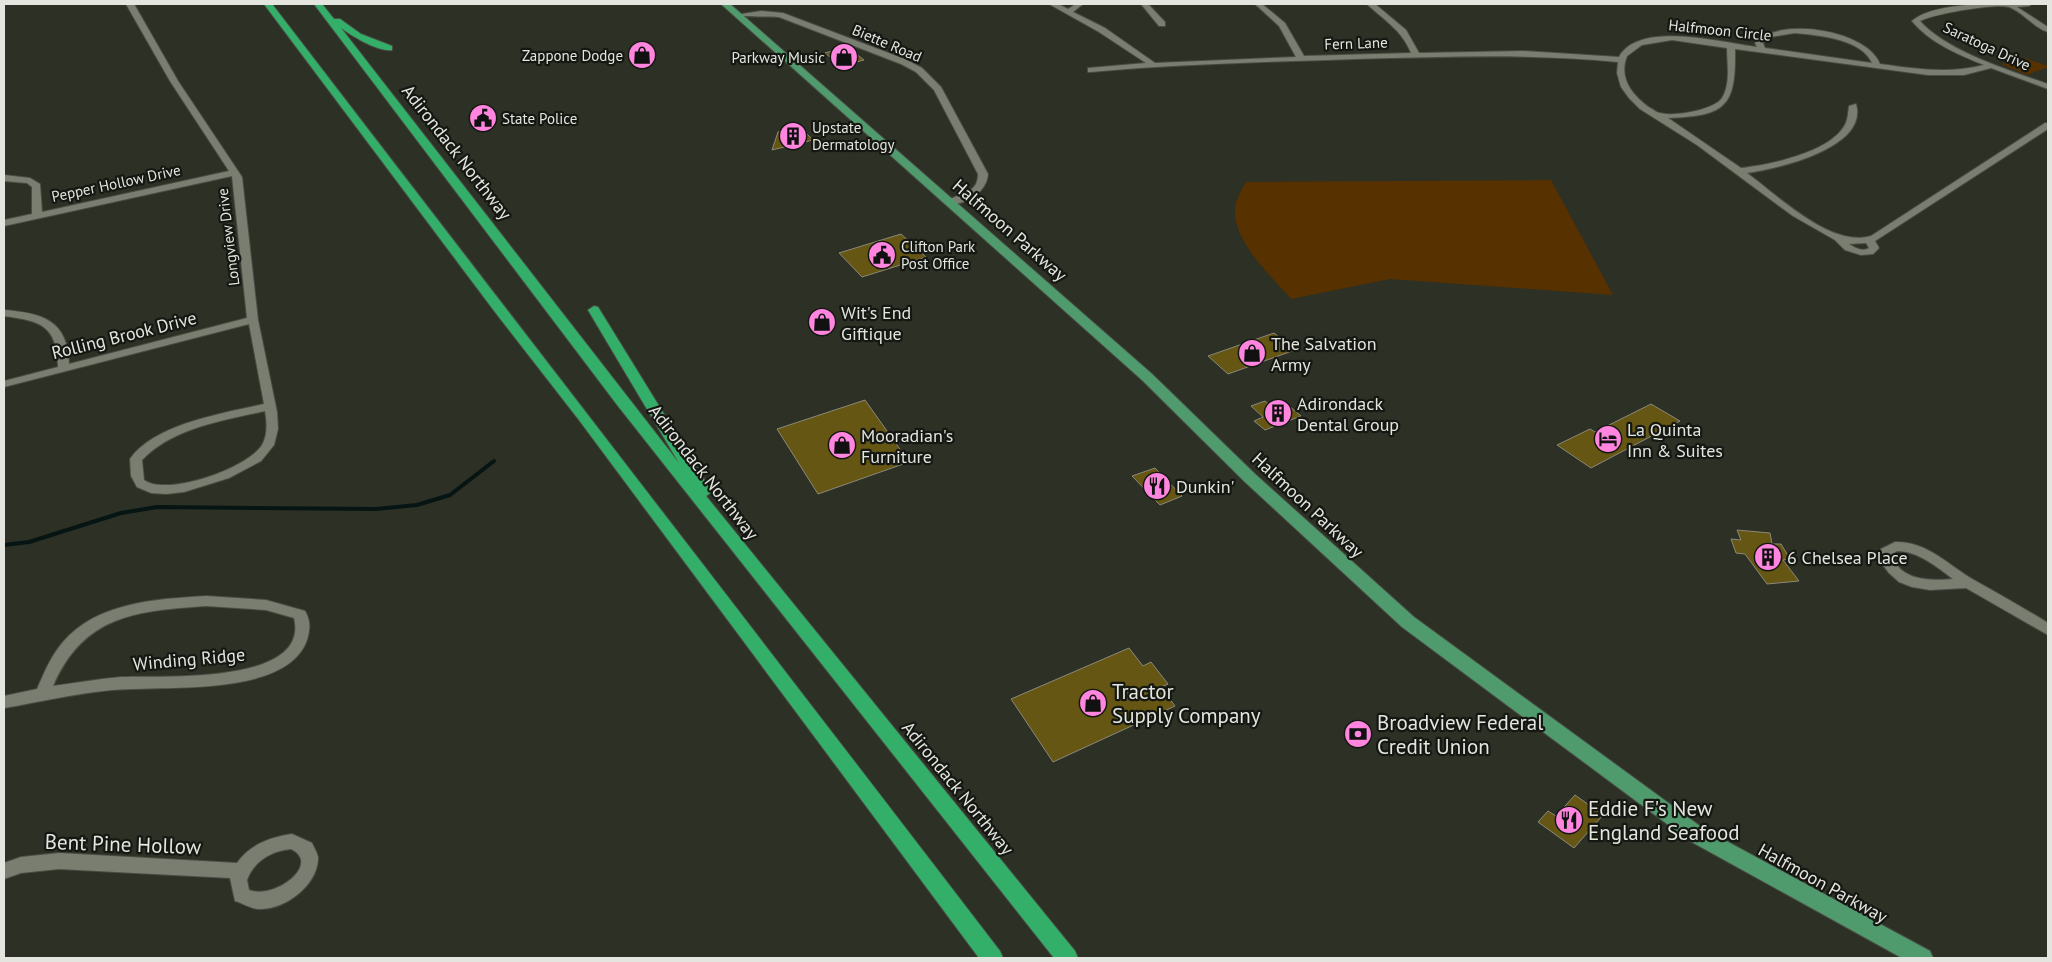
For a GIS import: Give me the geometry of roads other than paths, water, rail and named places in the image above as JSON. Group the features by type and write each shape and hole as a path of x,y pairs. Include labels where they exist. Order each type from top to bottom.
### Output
{"highway":[{"path":"268,4 499,309 584,417 992,958"},
{"path":"318,4 349,32 389,48"},
{"name":"Adirondack Northway","path":"318,4 369,73 737,547 1068,958"},
{"path":"594,310 737,547"}],"main road":[{"name":"Halfmoon Parkway","path":"726,4 1147,377 1250,478 1408,622 1442,649 1697,835 1922,958"}],"street":[{"name":"Longview Drive","path":"130,4 174,81 237,177 253,320 274,426 272,437 264,452 257,459 239,469 194,485 163,490 148,488 141,484 135,471 136,459 149,446 198,425 270,406"},
{"path":"1053,4 1152,64"},
{"path":"1068,12 1080,4"},
{"path":"1144,4 1162,24"},
{"path":"1258,4 1282,26 1301,58"},
{"path":"1371,4 1391,18 1403,31 1410,40 1414,53"},
{"name":"Saratoga Drive","path":"2029,4 1942,11 1920,16 1913,20 1929,34 1991,66 2048,87"},
{"path":"2010,5 2048,30"},
{"name":"Biette Road","path":"739,15 769,13 798,21 904,62 919,70 934,83 983,174 984,182 980,189 951,202"},
{"path":"1761,49 1759,43 1762,39 1776,34 1788,32 1826,34 1860,45 1874,57 1878,66"},
{"name":"Halfmoon Circle","path":"1621,60 1630,47 1661,39 1683,39 1878,66 1953,74 1991,66"},
{"path":"1659,116 1684,115 1719,106 1726,99 1730,78 1731,46"},
{"name":"Fern Lane","path":"1092,70 1152,64 1414,53 1550,53 1621,60"},
{"path":"1621,60 1622,79 1627,91 1659,116 1812,224 1839,238 1845,246 1861,253 1870,252 1874,248 1869,240 2048,125"},
{"path":"1739,171 1768,167 1817,149 1846,130 1852,119 1853,106"},
{"name":"Pepper Hollow Drive","path":"4,223 234,173"},
{"path":"4,178 30,180 38,186 37,216"},
{"path":"4,314 45,321 54,327 65,348 64,369"},
{"name":"Rolling Brook Drive","path":"4,384 253,320"},
{"path":"1968,583 1927,586 1913,583 1898,574 1888,563 1886,552 1899,546 1917,550 1930,556 1968,583 2008,604 2048,630"},
{"name":"Winding Ridge","path":"4,702 42,694 120,684 248,675 275,667 289,658 299,644 303,630 300,615 289,609 244,603 206,601 139,608 114,615 92,624 70,644 50,671 42,694"},
{"name":"Bent Pine Hollow","path":"4,871 21,865 59,861 241,871"}],"waterway":[{"path":"4,545 29,542 121,513 157,507 376,509 417,505 450,495 494,461"}],"place":[{"name":"Zappone Dodge","path":"642,55"},
{"name":"Parkway Music","path":"844,57"},
{"name":"State Police","path":"483,118"},
{"name":"Upstate Dermatology","path":"793,136"},
{"name":"Clifton Park Post Office","path":"882,255"},
{"name":"Wit's End Giftique","path":"822,322"},
{"name":"The Salvation Army","path":"1252,353"},
{"name":"Adirondack Dental Group","path":"1278,413"},
{"name":"La Quinta Inn & Suites","path":"1608,439"},
{"name":"Mooradian's Furniture","path":"842,445"},
{"name":"Dunkin'","path":"1157,486"},
{"name":"6 Chelsea Place","path":"1768,557"},
{"name":"Tractor Supply Company","path":"1093,703"},
{"name":"Broadview Federal Credit Union","path":"1358,734"},
{"name":"Eddie F's New England Seafood","path":"1569,820"}]}
